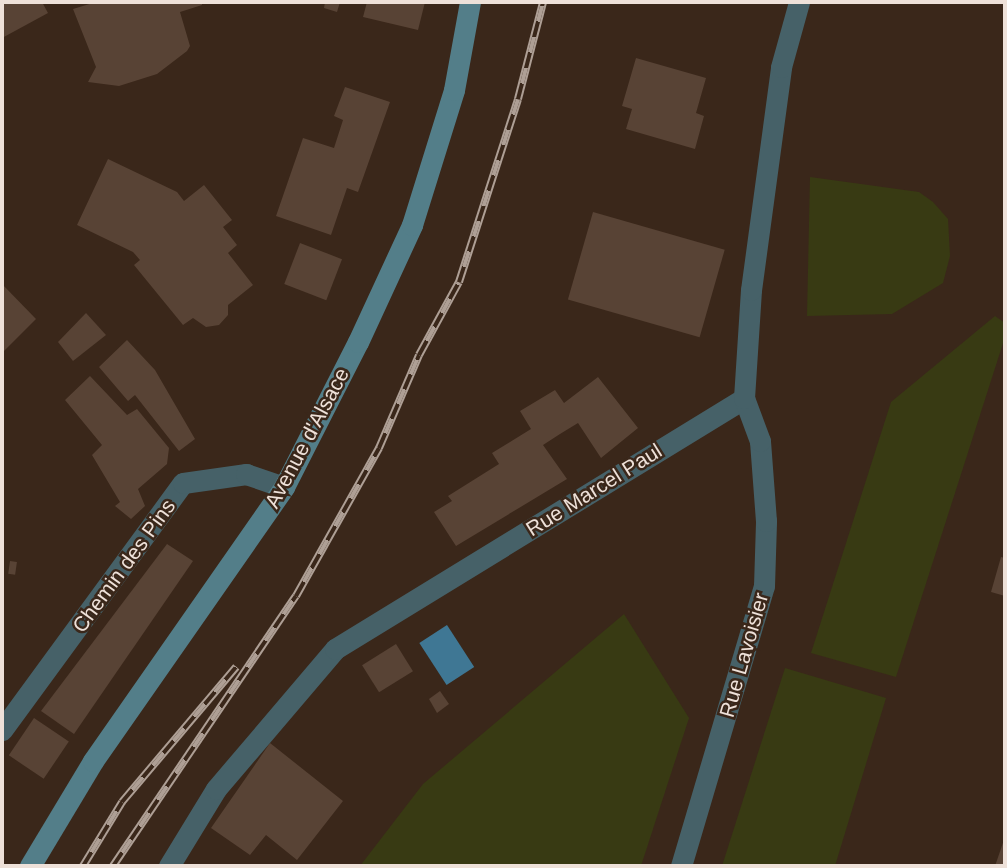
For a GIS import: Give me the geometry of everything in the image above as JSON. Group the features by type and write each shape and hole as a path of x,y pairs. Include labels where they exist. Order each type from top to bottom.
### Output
{"main road":[{"name":"Avenue d'Alsace","path":"30,866 93,761 284,487 412,225 454,90 470,2"}],"street":[{"path":"744,398 751,290 781,67 799,2"},
{"name":"Rue Marcel Paul","path":"169,866 216,789 335,649 744,398"},
{"name":"Rue Lavoisier","path":"681,866 764,586 766,521 760,441 744,398"},
{"name":"Chemin des Pins","path":"2,730 183,483 246,474 284,487"}],"green space":[{"path":"810,177 919,192 933,202 948,219 950,256 943,283 892,314 807,316"},
{"path":"995,316 1005,323 1005,337 896,677 811,653 891,402"},
{"path":"624,614 689,718 641,866 360,866 423,784"},
{"path":"785,668 886,698 835,866 722,866"}],"water":[{"path":"447,625 474,667 447,685 419,643"}],"building":[{"path":"2,2 42,2 48,13 2,38"},
{"path":"96,2 202,2 202,5 180,12 190,46 187,51 157,74 119,86 88,82 96,67 73,9"},
{"path":"325,2 340,2 337,12 324,8"},
{"path":"367,2 425,2 418,30 363,17"},
{"path":"636,58 706,78 696,113 704,116 695,149 626,129 632,109 622,106"},
{"path":"345,87 390,102 358,192 347,188 331,235 276,216 303,138 334,148 343,120 334,116"},
{"path":"108,159 177,192 184,201 204,185 232,220 223,227 237,245 228,253 253,285 228,305 228,315 219,325 206,327 193,318 183,325 134,265 140,260 133,252 77,225"},
{"path":"593,212 725,250 700,337 568,299"},
{"path":"300,243 342,259 326,300 284,284"},
{"path":"2,284 36,319 2,353"},
{"path":"86,313 106,335 73,361 58,342"},
{"path":"127,340 155,370 195,439 179,451 135,395 128,401 99,367"},
{"path":"90,376 127,415 137,409 169,448 167,464 138,489 145,506 131,519 115,506 120,502 92,455 102,445 65,400"},
{"path":"598,377 638,428 601,458 578,423 543,445 567,479 456,546 434,512 452,501 448,496 499,464 492,453 531,429 520,411 555,390 564,403"},
{"path":"167,544 193,561 74,734 41,711"},
{"path":"1001,557 1005,558 1005,596 991,592"},
{"path":"10,561 17,562 15,575 8,574"},
{"path":"396,644 413,671 379,692 362,665"},
{"path":"440,691 449,704 437,713 429,699"},
{"path":"34,718 69,741 44,779 9,755"},
{"path":"270,743 343,801 297,860 266,835 250,855 211,828"},
{"path":"1005,837 1005,866 995,866"}],"railway":[{"path":"113,866 296,596 379,448 419,355 459,282 518,99 543,2"},
{"path":"83,866 122,802 236,667"}]}
